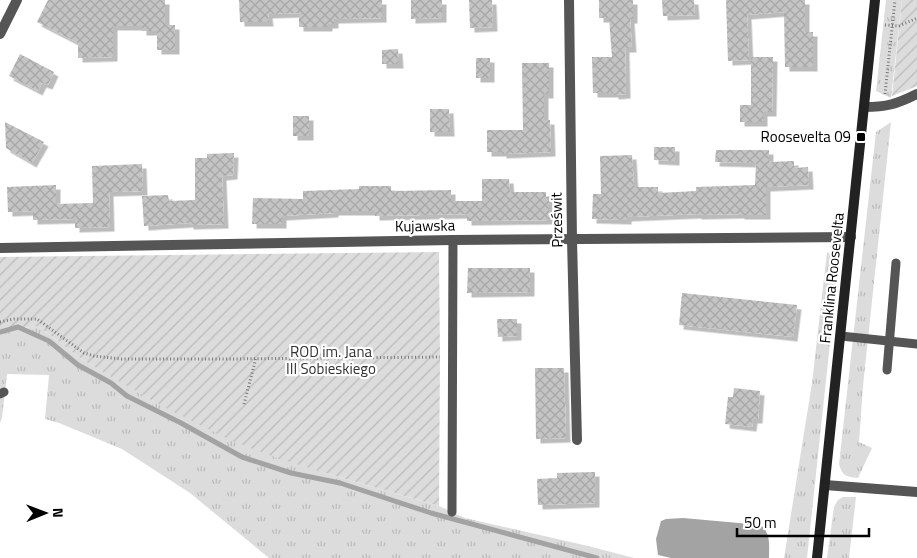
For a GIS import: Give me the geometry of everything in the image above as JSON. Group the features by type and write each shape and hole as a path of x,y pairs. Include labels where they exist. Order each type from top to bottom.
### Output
{"street":[{"path":"0,34 17,0"},
{"name":"Prześwit","path":"569,0 577,440"},
{"name":"Franklina Roosevelta","path":"817,558 875,0"},
{"path":"864,106 884,107 897,104 917,94"},
{"name":"Kujawska","path":"0,248 453,240 851,237"},
{"path":"825,485 917,492"}],"lane":[{"path":"452,512 453,240"},
{"path":"887,370 896,263"},
{"path":"841,336 917,344"}],"path":[{"path":"884,107 894,0"},
{"path":"873,23 899,26 917,18"},
{"path":"0,322 14,319 36,319 84,353 94,356 122,358 256,358 452,356"},
{"path":"244,404 256,358"}],"green space":[{"path":"886,0 902,0 891,98 876,91"},
{"path":"902,0 917,0 917,86 892,96"},
{"path":"891,122 863,386 859,442 872,448 858,478 846,475 839,464 876,132"},
{"name":"ROD im. Jana III Sobieskiego","path":"439,252 439,506 277,458 232,441 160,405 113,378 83,360 38,326 0,331 0,257"},
{"path":"827,252 839,259 807,558 784,558 812,383"},
{"path":"38,326 83,360 160,405 325,473 439,506 465,518 634,558 269,558 190,493 122,449 45,419 49,375 7,374 0,423 0,331"},
{"path":"843,497 856,497 849,558 827,558 834,507 838,500"}],"shaded area":[{"path":"683,518 761,525 768,536 769,558 671,558 658,555 656,539 661,521"}],"building":[{"path":"48,0 165,0 165,25 175,25 175,50 157,50 157,31 142,31 142,26 113,26 113,57 78,58 78,43 37,22"},
{"path":"239,0 382,0 382,18 334,19 334,24 328,24 328,27 299,27 299,13 268,14 269,22 240,22"},
{"path":"411,0 442,0 442,18 411,19"},
{"path":"469,0 492,0 493,27 470,28"},
{"path":"599,0 633,0 633,19 630,19 632,48 625,48 626,94 593,93 592,57 612,57 609,18 599,18"},
{"path":"662,0 694,0 695,15 663,16"},
{"path":"726,0 805,0 805,32 813,32 813,67 785,67 784,12 747,15 749,60 728,61"},
{"path":"398,49 399,64 382,64 382,50"},
{"path":"20,54 54,72 48,85 42,83 38,91 9,76"},
{"path":"751,57 773,57 772,112 763,112 763,122 740,122 740,105 751,105"},
{"path":"476,58 490,58 490,78 476,78"},
{"path":"522,63 549,63 549,94 544,94 544,120 550,120 551,152 502,154 502,152 487,152 487,130 523,130"},
{"path":"430,109 449,109 450,132 430,132"},
{"path":"293,116 309,116 309,136 293,136"},
{"path":"5,122 44,142 32,163 6,148"},
{"path":"654,147 675,147 675,161 654,160"},
{"path":"716,150 769,150 769,162 794,161 794,168 808,167 809,185 766,187 766,215 697,214 627,217 627,220 592,219 593,194 601,194 600,156 632,155 634,187 658,187 658,193 696,191 696,187 755,185 756,163 715,162"},
{"path":"234,153 233,175 222,176 224,224 189,225 189,223 144,226 142,196 168,195 169,201 195,200 195,158 207,158 207,154"},
{"path":"142,164 143,191 109,192 110,227 75,228 75,219 33,220 33,211 8,212 7,187 56,185 56,204 93,203 92,166"},
{"path":"482,179 509,179 510,192 546,192 546,197 549,197 549,220 467,221 467,214 375,216 375,211 334,211 334,213 282,216 282,224 252,224 253,198 303,199 303,191 359,189 359,186 391,186 391,191 451,190 451,201 482,201"},
{"path":"468,268 530,268 530,292 467,293"},
{"path":"682,293 797,305 793,337 679,325"},
{"path":"497,319 517,319 517,336 498,337"},
{"path":"535,368 564,368 566,438 536,439"},
{"path":"734,388 760,391 758,419 753,419 752,427 725,424 728,397 733,397"},
{"path":"595,472 595,503 538,505 537,479 557,478 557,473"}],"waterway":[{"path":"0,332 18,327 49,341 78,365 111,383 127,396 242,457 291,473 340,483 431,513 597,558"}],"place":[{"name":"Roosevelta 09","path":"861,137"}]}
